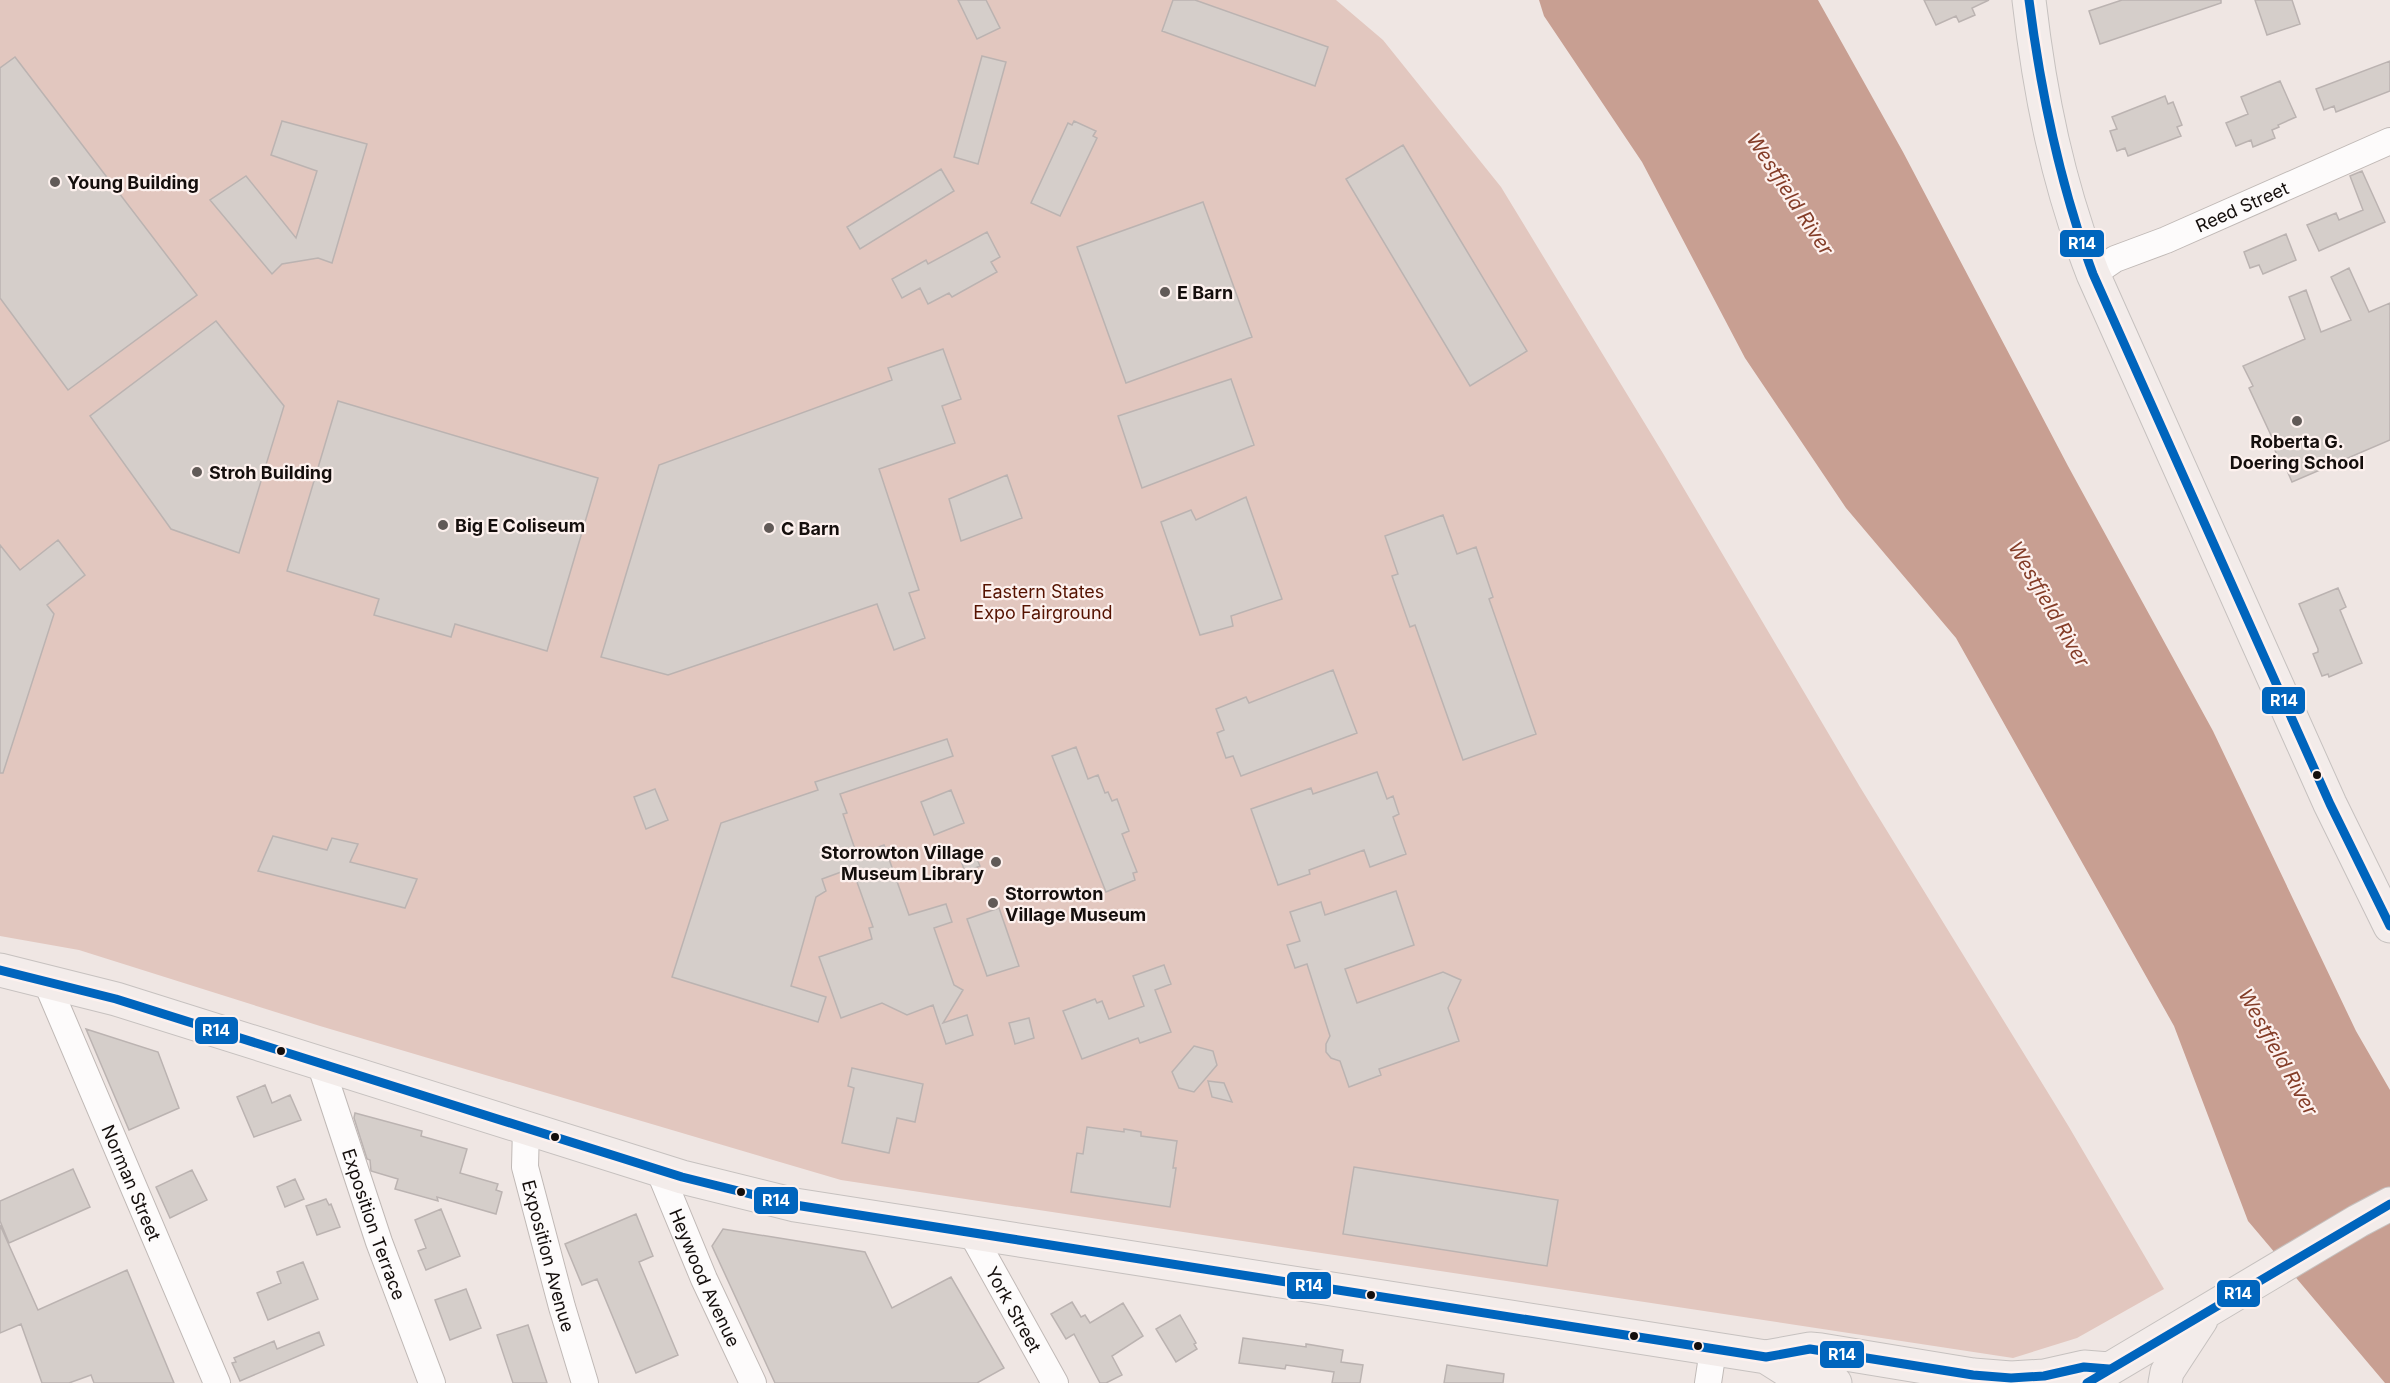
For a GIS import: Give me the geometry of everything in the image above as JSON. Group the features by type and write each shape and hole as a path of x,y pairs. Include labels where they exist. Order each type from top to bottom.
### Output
{"main road":[{"path":"2029,0 2036,58 2055,156 2079,238 2093,274 2330,804 2390,926"},
{"path":"0,970 116,999 659,1170 795,1206 1766,1358 1809,1349 1973,1375 2011,1378 2044,1376 2084,1367 2104,1378 2133,1357 2390,1204"},
{"path":"2165,1383 2167,1372 2205,1314"},
{"path":"1766,1358 1796,1376 1834,1383"}],"street":[{"name":"Reed Street","path":"2093,274 2115,259 2193,229 2390,141"},
{"name":"Norman Street","path":"46,981 217,1383"},
{"name":"Exposition Terrace","path":"320,1062 379,1242 432,1383"},
{"name":"Exposition Avenue","path":"526,1127 525,1167 562,1307 585,1383"},
{"name":"Heywood Avenue","path":"659,1170 704,1279 753,1383"},
{"name":"York Street","path":"972,1234 1055,1383"},
{"path":"1708,1383 1713,1350"}],"green space":[{"name":"Eastern States Expo Fairground","path":"0,0 1336,0 1383,40 1501,187 1664,455 1860,787 2069,1127 2164,1289 2077,1338 2013,1358 841,1180 320,1026 79,950 0,936"}],"water":[{"name":"Westfield River","path":"1539,0 1818,0 1903,152 2068,466 2213,731 2356,1031 2390,1090 2390,1383 2385,1383 2248,1221 2174,1026 1956,638 1846,508 1745,358 1642,162 1544,16"}],"building":[{"path":"958,0 986,0 1000,28 977,39"},
{"path":"1173,0 1195,0 1328,47 1315,86 1162,31"},
{"path":"1924,0 1989,0 1972,8 1975,15 1959,22 1956,16 1936,25"},
{"path":"2122,0 2221,0 2221,3 2100,44 2089,11"},
{"path":"2255,0 2292,0 2300,24 2267,35"},
{"path":"982,56 1006,62 978,164 954,157"},
{"name":"Young Building","path":"15,57 197,295 68,390 0,298 0,68"},
{"path":"2390,61 2390,91 2336,112 2334,106 2324,110 2316,89"},
{"path":"2280,81 2296,117 2272,130 2275,138 2253,147 2251,140 2236,146 2226,123 2248,114 2241,97"},
{"path":"2165,96 2168,104 2173,102 2182,125 2177,127 2181,136 2128,156 2125,148 2117,151 2110,131 2117,129 2112,117"},
{"path":"282,121 367,144 332,263 318,258 282,264 272,274 210,200 246,176 296,238 317,171 271,155"},
{"path":"1074,121 1096,131 1093,136 1097,138 1060,216 1031,203 1068,123 1072,125"},
{"path":"1403,145 1527,351 1470,386 1346,179"},
{"path":"941,169 954,191 860,249 847,227"},
{"path":"2362,171 2385,222 2319,251 2307,225 2336,213 2339,220 2363,210 2350,176"},
{"name":"E Barn","path":"1203,202 1252,337 1126,383 1077,247"},
{"path":"987,232 1000,257 991,262 997,272 952,297 949,293 928,304 920,288 902,298 892,279 926,260 928,264"},
{"path":"2286,234 2296,260 2263,274 2259,265 2250,268 2244,252"},
{"path":"2349,268 2369,312 2390,303 2390,440 2292,482 2283,461 2280,462 2274,448 2276,446 2249,388 2253,386 2243,366 2305,339 2289,297 2306,290 2321,332 2351,320 2331,277"},
{"name":"Stroh Building","path":"216,321 284,406 239,553 171,529 90,416"},
{"name":"C Barn","path":"943,349 961,399 942,406 955,443 879,469 919,590 909,593 925,638 894,650 877,604 668,675 601,657 659,465 892,380 888,368"},
{"path":"1231,379 1254,445 1142,488 1118,416"},
{"name":"Big E Coliseum","path":"338,401 598,478 547,651 455,624 451,637 374,615 379,599 287,571"},
{"path":"1007,475 1022,518 961,541 949,499"},
{"path":"1246,497 1282,599 1231,616 1233,626 1200,635 1161,522 1191,510 1196,520"},
{"path":"1443,515 1457,554 1476,547 1493,597 1489,599 1536,734 1463,760 1415,625 1410,627 1392,576 1398,574 1385,536"},
{"path":"58,540 85,575 47,605 54,614 3,773 0,773 0,545 20,570"},
{"path":"2338,588 2346,607 2340,610 2362,663 2329,677 2328,674 2322,676 2313,654 2318,652 2318,649 2299,604"},
{"path":"1333,670 1357,733 1241,776 1233,756 1226,758 1217,733 1224,730 1216,709 1246,697 1249,703"},
{"path":"947,739 953,756 840,794 847,813 843,814 857,855 884,845 909,915 946,904 952,922 934,928 954,985 963,990 943,1023 967,1015 973,1035 946,1044 933,1005 907,1015 882,1003 841,1018 819,957 872,939 869,928 873,927 852,868 822,879 826,891 816,897 791,986 826,997 818,1022 672,977 721,823 818,790 815,782"},
{"path":"1076,747 1088,779 1098,775 1105,793 1108,792 1112,801 1117,799 1129,831 1122,834 1137,872 1133,873 1135,880 1106,892 1052,756"},
{"path":"1377,772 1387,799 1393,796 1399,814 1393,817 1406,854 1370,867 1364,850 1309,870 1310,874 1278,885 1251,809 1311,788 1313,794"},
{"path":"655,789 668,820 646,829 634,797"},
{"path":"951,790 964,823 934,835 921,802"},
{"path":"273,836 327,850 332,838 358,844 350,862 417,879 405,908 258,871"},
{"path":"974,852 980,866 965,872 960,858"},
{"path":"1396,891 1414,945 1345,969 1357,1003 1443,972 1461,980 1448,1008 1459,1041 1379,1069 1381,1075 1349,1087 1340,1061 1331,1058 1326,1052 1326,1044 1330,1036 1307,964 1295,968 1287,945 1300,941 1290,912 1321,902 1325,915"},
{"path":"999,908 1019,966 987,976 967,919"},
{"path":"1164,965 1171,984 1155,990 1171,1032 1140,1043 1138,1038 1082,1059 1063,1011 1095,999 1097,1003 1102,1001 1109,1019 1144,1006 1133,976"},
{"path":"1029,1018 1034,1038 1015,1044 1009,1023"},
{"path":"86,1029 158,1052 179,1108 129,1130"},
{"path":"1194,1046 1213,1051 1217,1065 1194,1092 1179,1088 1172,1072"},
{"path":"852,1068 923,1084 915,1122 897,1118 889,1153 842,1143 854,1088 848,1086"},
{"path":"1208,1081 1224,1083 1232,1102 1212,1097"},
{"path":"265,1085 272,1103 290,1095 301,1120 254,1137 237,1097"},
{"path":"355,1113 422,1131 421,1136 467,1149 460,1173 498,1184 496,1190 502,1192 496,1214 437,1197 438,1201 395,1189 398,1179 371,1171 370,1160 367,1159 354,1118"},
{"path":"1087,1127 1124,1132 1124,1129 1141,1132 1141,1136 1177,1141 1173,1168 1176,1168 1170,1207 1071,1192 1077,1153 1083,1154"},
{"path":"1354,1167 1558,1200 1547,1266 1343,1234"},
{"path":"73,1169 90,1207 9,1243 0,1221 0,1201"},
{"path":"192,1170 207,1200 170,1218 156,1187"},
{"path":"295,1179 304,1199 285,1207 277,1187"},
{"path":"326,1199 329,1205 331,1204 340,1227 317,1235 306,1206"},
{"path":"441,1209 460,1256 426,1270 418,1251 426,1248 415,1220"},
{"path":"636,1214 653,1256 639,1262 678,1355 636,1373 597,1279 582,1285 565,1244"},
{"path":"0,1225 38,1310 127,1270 174,1383 94,1383 91,1375 69,1383 42,1383 21,1324 0,1333"},
{"path":"723,1229 865,1252 892,1308 951,1277 1004,1368 977,1383 775,1383 712,1246"},
{"path":"303,1262 318,1299 268,1320 257,1293 281,1283 277,1272"},
{"path":"466,1289 481,1328 450,1340 435,1300"},
{"path":"1072,1302 1081,1317 1085,1315 1090,1323 1123,1303 1143,1336 1112,1356 1122,1375 1106,1383 1100,1383 1074,1334 1066,1339 1051,1314"},
{"path":"1180,1315 1197,1349 1176,1362 1156,1329"},
{"path":"528,1325 547,1383 513,1383 497,1335"},
{"path":"319,1332 324,1345 240,1381 232,1363 236,1362 234,1358 274,1341 277,1349"},
{"path":"1243,1338 1343,1350 1341,1362 1363,1365 1360,1383 1332,1383 1334,1372 1286,1365 1285,1369 1239,1363"},
{"path":"1447,1365 1504,1374 1503,1383 1444,1383"}],"transit line":[{"name":"R14","path":"2029,0 2039,70 2053,139 2081,241 2093,274 2330,804 2390,926"},
{"name":"R14","path":"0,970 116,999 682,1177 795,1205 1766,1357 1810,1349 1973,1375 2011,1378 2044,1376 2084,1367 2109,1369"},
{"name":"R14","path":"2087,1383 2390,1204"}],"place":[{"name":"Young Building","path":"55,182"},
{"name":"E Barn","path":"1165,292"},
{"name":"Roberta G. Doering School","path":"2297,421"},
{"name":"Stroh Building","path":"197,472"},
{"name":"Big E Coliseum","path":"443,525"},
{"name":"C Barn","path":"769,528"},
{"name":"Storrowton Village Museum Library","path":"996,862"},
{"name":"Storrowton Village Museum","path":"993,903"}]}
